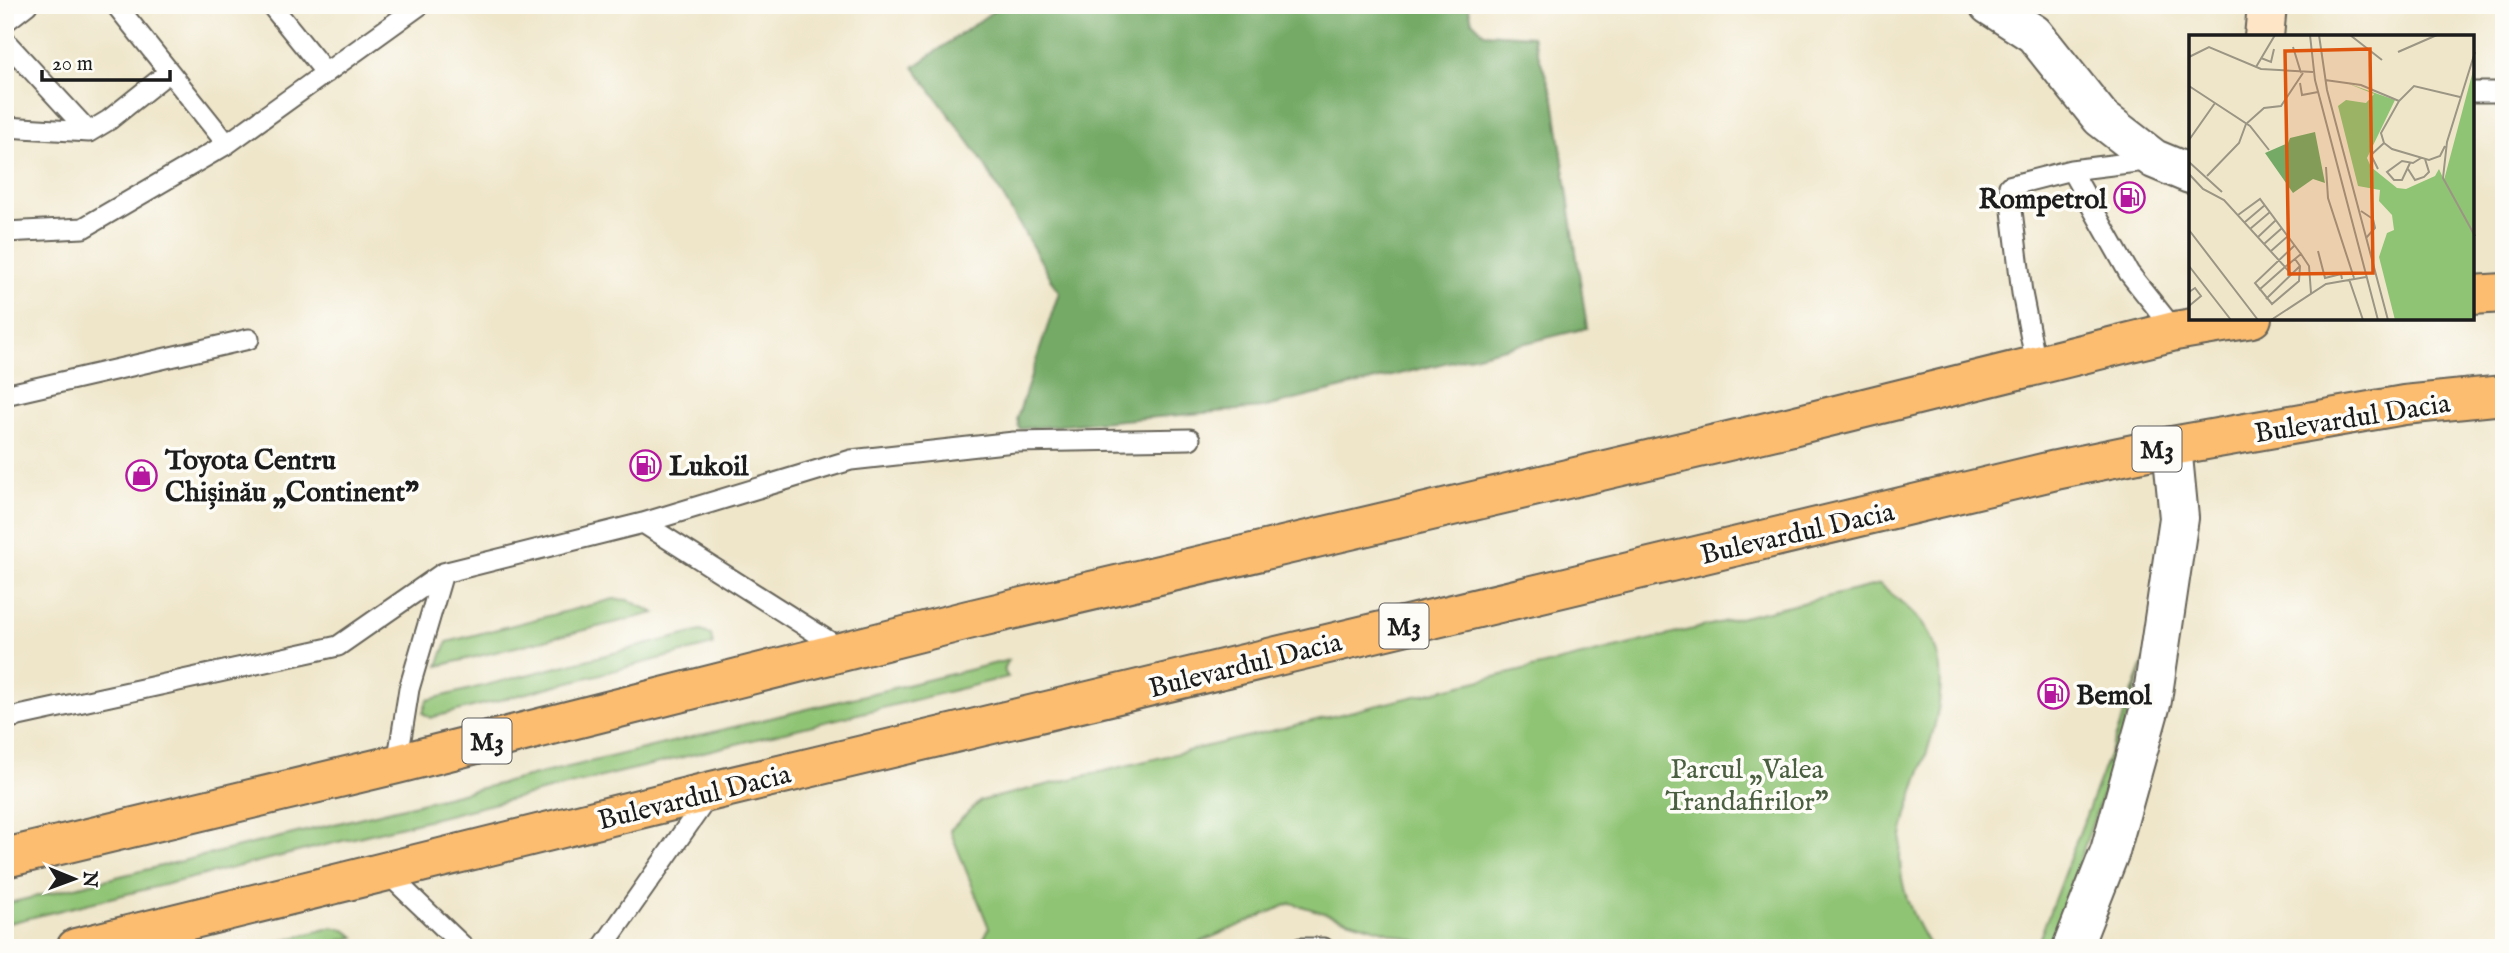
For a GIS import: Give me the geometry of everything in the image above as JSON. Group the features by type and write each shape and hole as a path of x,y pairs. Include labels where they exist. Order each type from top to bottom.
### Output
{"highway":[{"path":"2474,295 2504,293"},
{"name":"M3","path":"5,858 397,764 968,620 1788,427 2175,331 2240,320"},
{"name":"Bulevardul Dacia","path":"76,948 712,791 2056,470 2172,446 2404,405 2504,395"}],"street":[{"path":"1989,5 2034,34 2101,118 2154,159 2189,174"},
{"path":"2264,35 2267,5"},
{"path":"2072,948 2110,851 2152,700 2179,518 2172,446"}],"lane":[{"path":"5,22 27,5"},
{"path":"116,5 227,144"},
{"path":"271,5 326,73"},
{"path":"5,232 83,228 227,144 420,5"},
{"path":"5,41 89,132"},
{"path":"5,127 89,132 109,120 169,72"},
{"path":"2474,92 2504,92"},
{"path":"2036,364 2022,293 2009,186 2071,170 2154,159"},
{"path":"2071,170 2129,273 2175,331"},
{"path":"5,395 250,339"},
{"path":"5,719 338,646 453,570 643,523 851,460 1014,442 1190,439"},
{"path":"643,523 844,650"},
{"path":"397,764 410,689 453,570"},
{"path":"602,948 712,791"},
{"path":"386,872 465,948"},
{"path":"1300,948 1324,948"}],"green space":[{"path":"1002,5 1468,5 1472,21 1484,33 1532,36 1554,99 1587,328 1262,408 1019,429 1017,418 1059,292 979,156 914,67"},
{"name":"Parcul „Valea Trandafirilor”","path":"1880,584 1919,620 1929,634 1939,660 1941,688 1937,716 1910,803 1900,857 1902,881 1909,904 1931,948 1440,948 1291,903 1187,948 979,948 989,928 950,830 980,801"},
{"path":"614,599 628,600 655,613 438,666 447,642"},
{"path":"701,631 711,635 713,645 430,718 423,713 427,700"},
{"path":"2145,659 2111,770 2049,948 2036,948"},
{"path":"1009,660 1005,667 1008,677 5,924 5,904"},
{"path":"333,927 345,930 355,937 312,948 256,948"}],"place":[{"name":"Rompetrol","path":"2130,198"},
{"name":"Lukoil","path":"646,465"},
{"name":"Toyota Centru Chișinău „Continent”","path":"142,475"},
{"name":"Bemol","path":"2053,694"}]}
